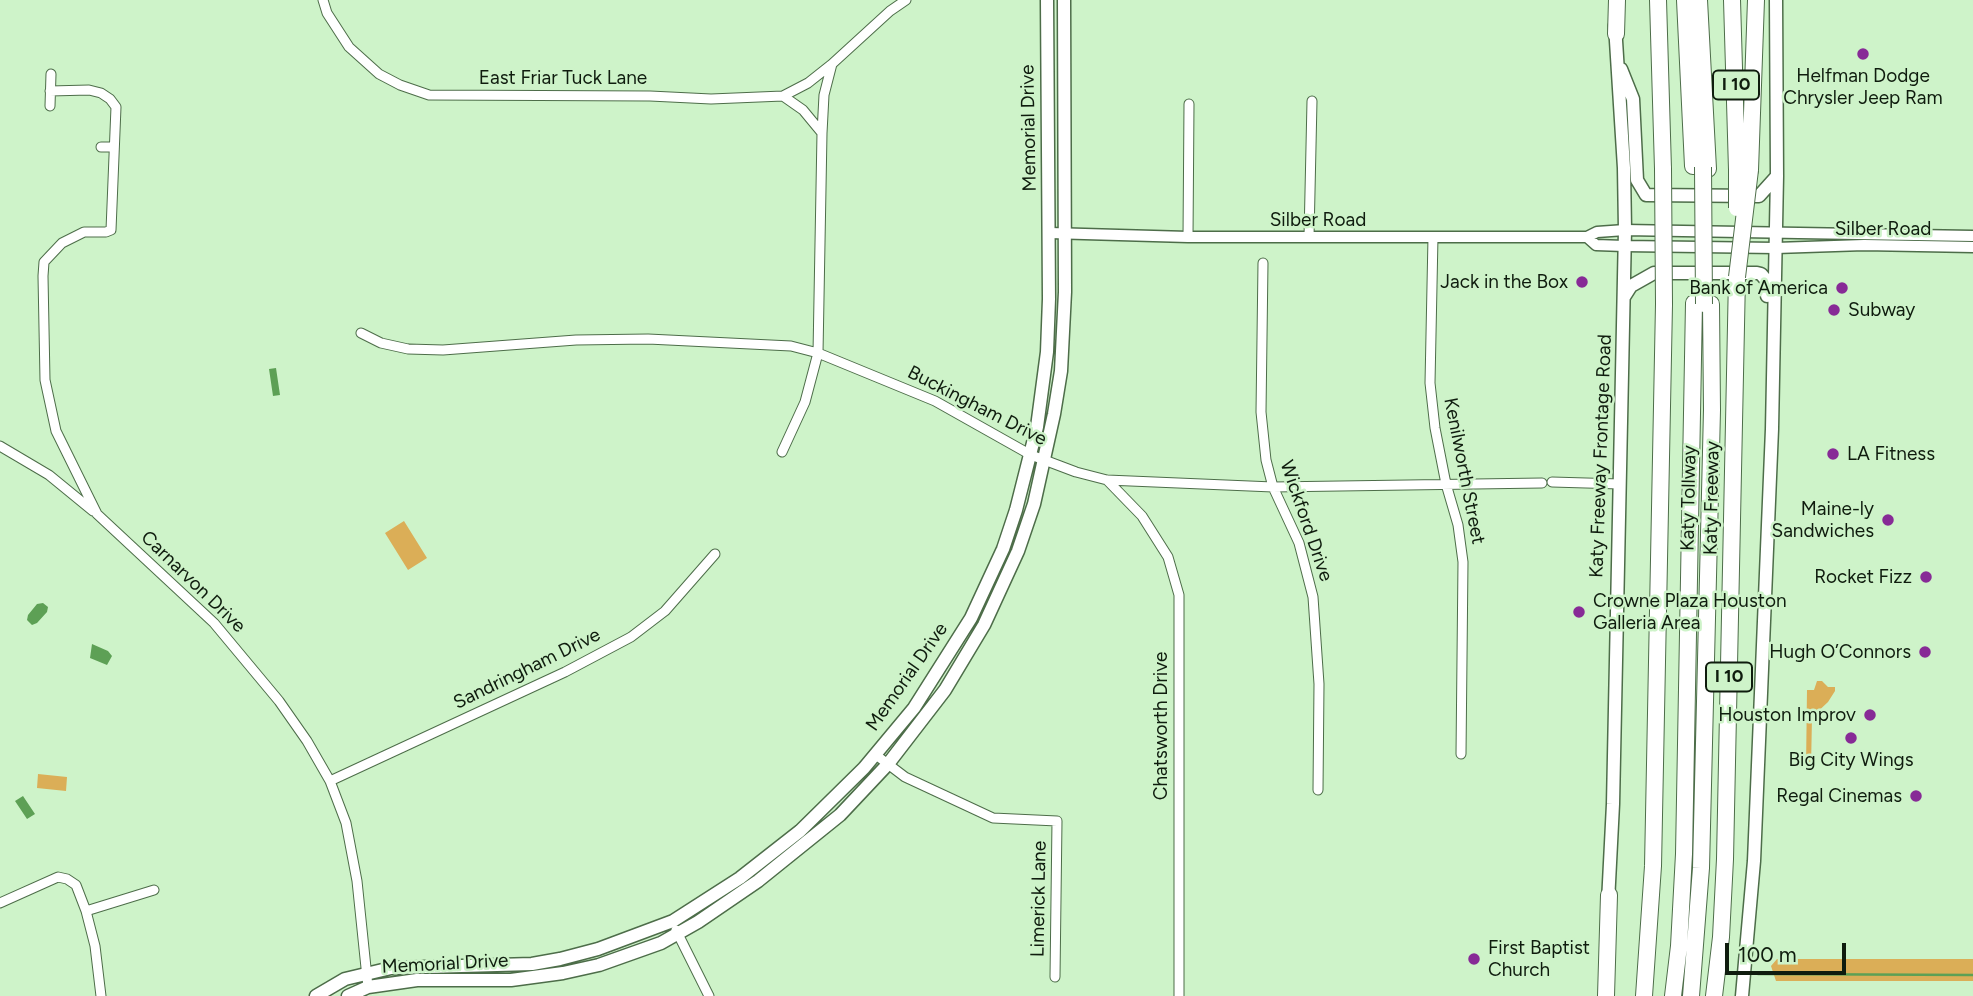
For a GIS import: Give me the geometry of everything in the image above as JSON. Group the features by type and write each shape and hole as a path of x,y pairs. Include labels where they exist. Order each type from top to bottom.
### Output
{"highway":[{"path":"1615,0 1616,34"},
{"path":"1644,996 1653,866 1664,304 1658,0"},
{"path":"1685,0 1701,168"},
{"path":"1681,996 1688,932 1703,304 1699,0"},
{"name":"I 10","path":"1732,0 1744,170"},
{"path":"1744,170 1756,0"},
{"name":"Katy Freeway","path":"1714,996 1721,937 1725,859 1737,277 1744,170"},
{"name":"Katy Tollway","path":"1691,996 1702,868 1712,411 1703,304"},
{"path":"1673,996 1688,854"},
{"path":"1606,996 1609,895"}],"main road":[{"name":"Memorial Drive","path":"316,996 345,979 367,973 417,965 532,964 675,928 800,831 876,755 914,708 971,618 1003,548 1031,455 1047,352 1050,233 1047,0"},
{"name":"Memorial Drive","path":"348,996 368,987 417,980 512,980 563,973 633,954 748,888 840,815 888,764 945,690 984,625 1018,551 1045,460 1061,371 1065,233 1064,0"},
{"path":"1742,996 1754,861 1772,429 1777,176 1776,0"},
{"name":"Katy Freeway Frontage Road","path":"1598,996 1606,943 1613,804 1624,298 1624,168 1616,34"},
{"path":"1617,59 1633,99 1637,180 1646,195 1759,196 1777,176"},
{"path":"1048,76 1064,76"},
{"path":"1624,298 1631,286 1654,273 1761,274 1768,286 1767,352 1772,429"},
{"path":"971,618 984,625"},
{"path":"560,959 563,973"}],"street":[{"name":"East Friar Tuck Lane","path":"323,1 327,13 349,47 379,74 429,95 650,96 711,99 783,96 808,83 906,0"},
{"path":"782,452 805,402 818,353 822,133 824,95 832,64"},
{"path":"50,106 51,74"},
{"path":"50,91 89,90 110,99 116,107 114,147 101,147"},
{"path":"783,96 803,110 822,133"},
{"path":"1309,237 1312,101"},
{"path":"1188,237 1189,104"},
{"name":"Carnarvon Drive","path":"114,147 111,230 84,232 62,243 44,262 45,380 56,431 97,514 214,623 279,701 307,741 330,781 345,823 353,858 368,987"},
{"name":"Silber Road","path":"1050,233 1188,237 1587,237 1597,232 1625,230 1973,236"},
{"name":"Kenilworth Street","path":"1433,237 1430,383 1446,484 1458,525 1463,562 1461,754"},
{"name":"Silber Road","path":"1587,237 1596,245 1624,246 1973,247"},
{"name":"Wickford Drive","path":"1263,263 1261,412 1266,460 1273,488 1299,543 1313,597 1319,684 1318,790"},
{"name":"Buckingham Drive","path":"361,333 381,344 411,349 648,339 791,346 818,353 935,401 1031,455 1107,480 1273,488 1620,484"},
{"path":"0,446 49,475 97,514"},
{"name":"Chatsworth Drive","path":"1107,480 1142,516 1168,557 1179,595 1179,996"},
{"name":"Sandringham Drive","path":"330,781 576,666 631,637 665,611 715,554"},
{"path":"876,755 888,764"},
{"name":"Limerick Lane","path":"888,764 905,777 993,818 1057,821 1055,977"},
{"path":"0,902 58,877 67,878 76,885 95,946 101,996"},
{"path":"86,911 154,890"},
{"path":"675,928 709,996"}],"shaded area":[{"path":"276,368 280,395 273,396 269,369"},
{"path":"404,521 427,558 408,570 385,533"},
{"path":"43,603 48,607 47,612 32,625 27,620 28,615 37,604"},
{"path":"92,644 108,651 112,656 107,665 90,658"},
{"path":"1817,681 1822,681 1828,687 1835,687 1835,691 1812,717 1811,768 1806,768 1807,690 1814,690"},
{"path":"38,774 67,777 66,791 37,788"},
{"path":"23,796 35,814 27,819 15,801"},
{"path":"1777,959 1973,959 1973,981 1776,981 1771,966"}],"waterway":[{"path":"1758,974 1973,975"}],"place":[{"name":"Helfman Dodge Chrysler Jeep Ram","path":"1863,54"},
{"name":"Jack in the Box","path":"1582,282"},
{"name":"Bank of America","path":"1842,288"},
{"name":"Subway","path":"1834,310"},
{"name":"LA Fitness","path":"1833,454"},
{"name":"Maine-ly Sandwiches","path":"1888,520"},
{"name":"Rocket Fizz","path":"1926,577"},
{"name":"Crowne Plaza Houston Galleria Area","path":"1579,612"},
{"name":"Hugh O’Connors","path":"1925,652"},
{"name":"Houston Improv","path":"1870,715"},
{"name":"Big City Wings","path":"1851,738"},
{"name":"Regal Cinemas","path":"1916,796"},
{"name":"First Baptist Church","path":"1474,959"}]}
